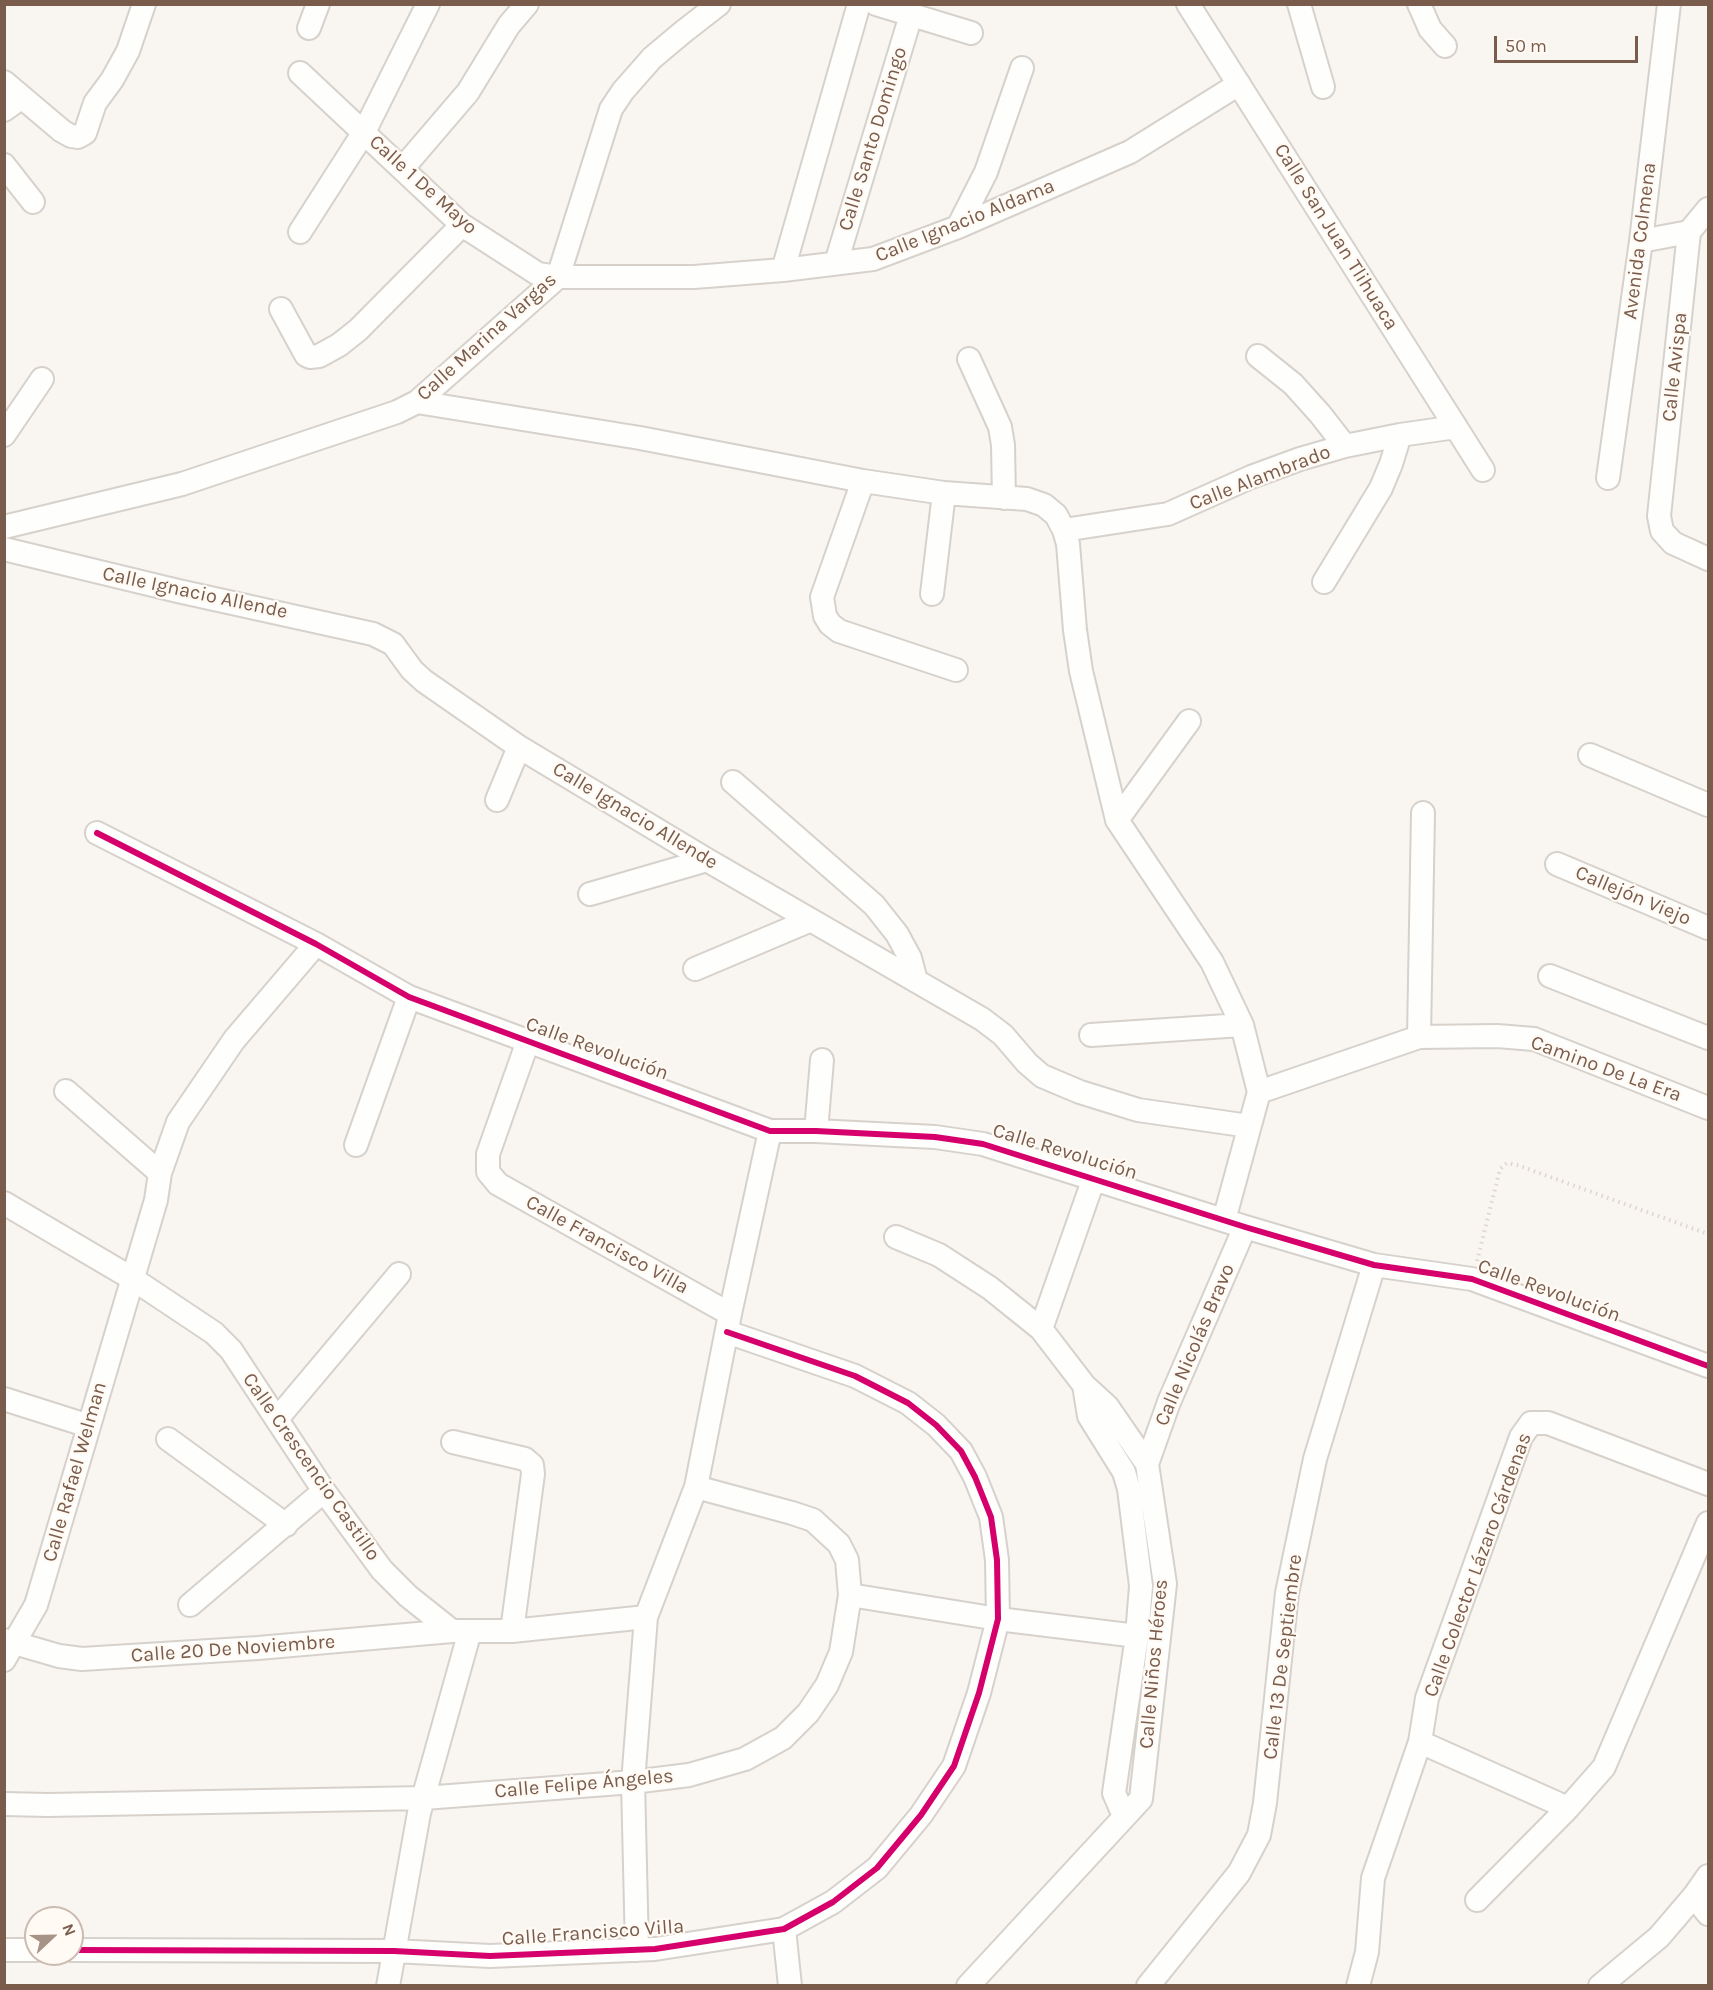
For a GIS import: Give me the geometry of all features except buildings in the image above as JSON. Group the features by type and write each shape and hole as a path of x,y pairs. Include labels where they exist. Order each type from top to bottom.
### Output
{"street":[{"path":"4,82 13,103 71,136 78,137 85,133 95,103 112,80 128,51 144,4"},
{"path":"309,28 318,4"},
{"path":"300,232 364,132 428,4"},
{"path":"403,168 468,92 509,25 527,4"},
{"path":"783,270 859,4"},
{"path":"876,4 971,33"},
{"name":"Calle San Juan Tlihuaca","path":"1188,4 1483,470"},
{"path":"1299,4 1323,87"},
{"path":"1419,4 1430,29 1445,46"},
{"name":"Avenida Colmena","path":"1608,478 1641,241 1670,4"},
{"name":"Calle Marina Vargas","path":"4,527 182,484 397,412 417,402 558,277 611,109 623,91 652,58 710,7"},
{"name":"Calle Santo Domingo","path":"836,263 910,15"},
{"path":"958,228 986,172 1022,68"},
{"name":"Calle 1 De Mayo","path":"300,73 462,225 538,274 558,277"},
{"name":"Calle Ignacio Aldama","path":"558,277 694,277 783,270 873,259 958,228 1130,152 1239,84"},
{"path":"4,165 33,201"},
{"path":"1641,241 1689,232 1708,209"},
{"path":"281,309 306,355 319,356 339,345 358,330 462,225"},
{"name":"Calle Avispa","path":"1689,232 1659,516 1662,531 1673,543 1708,559"},
{"path":"1258,356 1293,384 1345,446"},
{"path":"969,359 1000,427 1003,445 1004,498"},
{"path":"4,435 42,379"},
{"path":"417,402 640,438 863,481 944,493 1027,499 1044,505 1056,515 1068,544 1081,671 1117,820 1212,962 1242,1025 1259,1092"},
{"name":"Calle Alambrado","path":"1064,530 1168,514 1300,459 1345,446 1456,427"},
{"path":"1324,582 1381,488 1400,435"},
{"path":"863,481 822,597 825,616 830,624 839,631 956,670"},
{"path":"932,594 944,493"},
{"name":"Calle Ignacio Allende","path":"4,549 178,591 373,633 393,644 412,670 424,681 519,747 707,860 982,1019 1003,1035 1027,1064 1042,1076 1080,1092 1138,1110 1249,1126"},
{"path":"1117,820 1189,721"},
{"path":"497,800 519,747"},
{"path":"1590,754 1708,806"},
{"path":"733,782 874,905 897,934 910,958 916,981"},
{"path":"1419,1037 1423,813"},
{"name":"Calle Revolución","path":"97,833 316,944 410,997 770,1131 935,1137 983,1144 1374,1266 1472,1279 1708,1366"},
{"path":"590,894 707,860"},
{"name":"Callejón Viejo","path":"1557,864 1708,928"},
{"path":"695,969 811,920"},
{"name":"Calle Rafael Welman","path":"8,1647 36,1605 156,1200 160,1173 178,1122 234,1040 316,944"},
{"path":"1550,976 1708,1038"},
{"path":"356,1145 410,997"},
{"path":"1091,1035 1242,1025"},
{"name":"Camino De La Era","path":"1259,1092 1419,1037 1497,1036 1534,1040 1708,1108"},
{"name":"Calle Francisco Villa","path":"84,1950 394,1951 490,1956 655,1950 784,1929 833,1902 877,1868 921,1815 954,1766 979,1693 998,1619 997,1560 991,1517 975,1477 961,1451 936,1425 908,1403 855,1376 728,1323 498,1184 488,1172 488,1154 528,1041"},
{"path":"816,1131 822,1060"},
{"path":"66,1092 160,1173"},
{"name":"Calle Nicolás Bravo","path":"1147,1464 1235,1223 1249,1126 1259,1092"},
{"path":"637,1950 633,1782 646,1617 696,1487 728,1323 770,1131"},
{"path":"1041,1329 1094,1178"},
{"name":"Calle Crescencio Castillo","path":"4,1203 133,1279 214,1333 231,1350 324,1491 382,1570 408,1596 461,1631"},
{"name":"Calle Niños Héroes","path":"896,1237 939,1255 990,1288 1041,1329 1084,1385 1107,1406 1147,1464 1165,1584 1141,1799 968,1986"},
{"name":"Calle 13 De Septiembre","path":"1148,1986 1239,1873 1259,1835 1265,1803 1287,1593 1315,1459 1374,1266"},
{"path":"277,1419 399,1274"},
{"name":"Calle Niños Héroes","path":"1084,1385 1089,1416 1118,1460 1129,1490 1141,1586 1137,1636 1114,1792 1124,1816"},
{"path":"4,1399 89,1426"},
{"name":"Calle Colector Lázaro Cárdenas","path":"1420,1742 1427,1698 1521,1437 1532,1423 1548,1423 1708,1484"},
{"path":"168,1439 286,1525"},
{"path":"453,1442 525,1460 532,1465 533,1474 512,1631"},
{"name":"Calle Felipe Ángeles","path":"4,1804 424,1798 633,1782 689,1775 745,1759 783,1738 808,1713 826,1685 841,1652 850,1595 847,1560 839,1544 813,1520 696,1487"},
{"path":"190,1605 324,1491"},
{"path":"1477,1900 1568,1808 1604,1767 1708,1523"},
{"path":"850,1595 998,1619 1137,1636"},
{"path":"388,1986 424,1798 461,1631 512,1631 646,1617"},
{"name":"Calle 20 De Noviembre","path":"8,1647 82,1659 258,1648 461,1631"},
{"path":"1358,1986 1367,1952 1373,1878 1420,1742 1568,1808"},
{"path":"1600,1986 1701,1905 1708,1876"},
{"path":"784,1929 790,1986"},
{"path":"4,1950 24,1950"}],"path":[{"path":"1472,1279 1500,1169 1507,1163 1708,1234"}],"cycle path":[{"path":"97,833 316,944 409,997 770,1131 935,1137 983,1144 1245,1227 1374,1265 1472,1279 1708,1366"},
{"path":"84,1950 394,1951 490,1956 655,1949 784,1929 833,1902 877,1868 921,1815 954,1766 979,1693 998,1619 997,1560 991,1517 975,1477 961,1451 936,1425 908,1403 855,1376 727,1332"}]}
